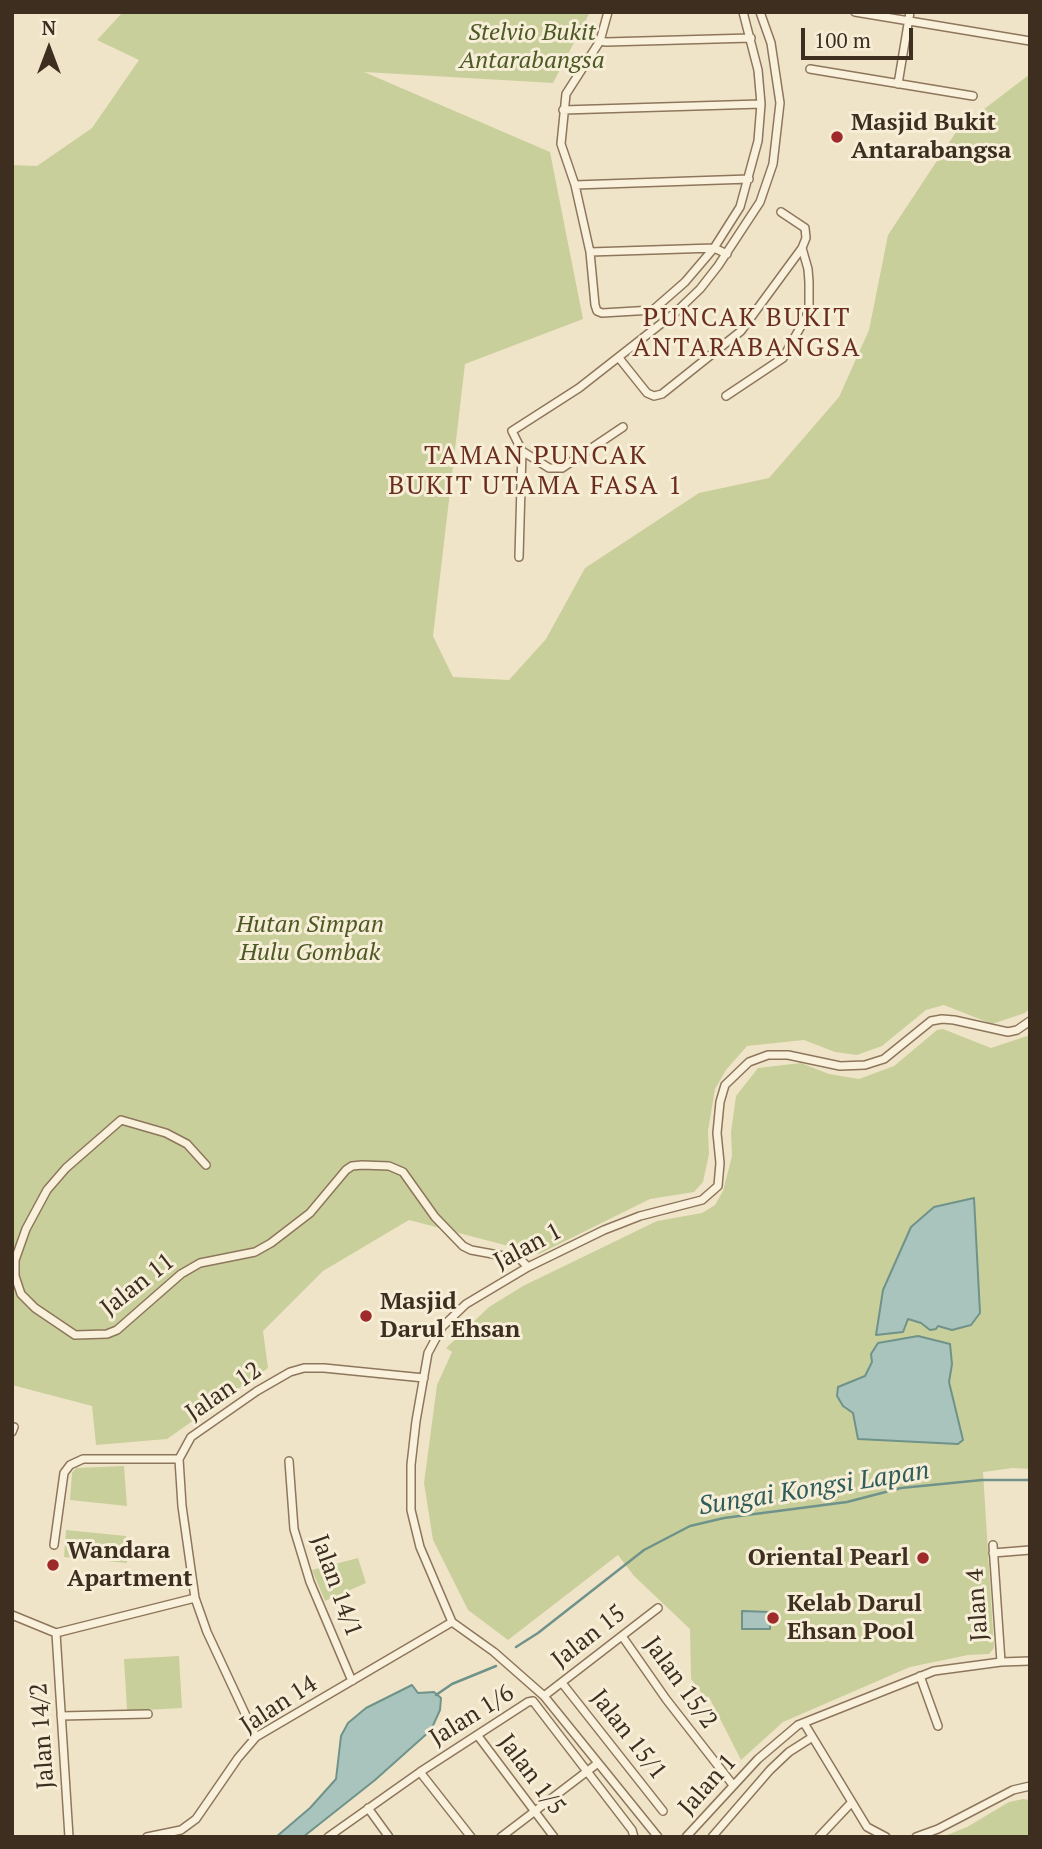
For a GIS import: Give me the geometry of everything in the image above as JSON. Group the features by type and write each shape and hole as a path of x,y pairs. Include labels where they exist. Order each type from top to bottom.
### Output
{"street":[{"path":"608,12 600,41 565,94 562,144 575,185 590,252 597,311 602,313 653,310 685,282 714,248 740,207 758,141 761,104 758,70 744,12"},
{"path":"519,557 522,451 512,432 579,388 677,312 700,289 727,254 760,202 773,164 778,137 779,88 769,33 760,12"},
{"path":"855,12 909,17 1030,41"},
{"path":"898,84 909,17"},
{"path":"600,41 751,38"},
{"path":"810,69 974,96"},
{"path":"563,110 761,104"},
{"path":"575,185 749,178"},
{"path":"619,358 647,393 654,396 662,394 741,331 802,248 806,238 805,228 781,212"},
{"path":"590,252 714,248 727,254"},
{"path":"726,396 783,358 805,319 809,310 809,282 802,248"},
{"path":"522,451 549,468 562,468 624,427"},
{"name":"Jalan 1","path":"657,1837 544,1696 494,1652 452,1622 420,1547 411,1510 411,1465 428,1353 442,1326 466,1304 528,1267 604,1230 640,1216 702,1200 718,1186 720,1163 717,1133 720,1102 725,1085 749,1062 768,1055 788,1055 840,1066 865,1065 884,1059 931,1021 942,1018 1009,1032 1030,1021"},
{"name":"Jalan 11","path":"206,1166 187,1144 166,1133 121,1120 66,1168 47,1190 26,1229 15,1260 15,1276 22,1294 35,1308 75,1335 117,1331 181,1274 200,1263 255,1252 271,1244 310,1213 345,1170 362,1165 389,1166 403,1172 435,1217 463,1246 471,1250 520,1259 528,1267"},
{"name":"Jalan 12","path":"257,1737 207,1632 195,1598 182,1506 179,1459 191,1437 257,1391 290,1372 304,1368 324,1368 424,1378"},
{"path":"54,1545 64,1474 70,1465 83,1459 179,1459"},
{"name":"Jalan 14/1","path":"289,1461 294,1529 310,1583 352,1681"},
{"name":"Jalan 4","path":"1001,1662 993,1549 1030,1550"},
{"path":"12,1615 56,1633 195,1598"},
{"name":"Jalan 15","path":"544,1696 658,1608"},
{"name":"Jalan 14","path":"147,1837 181,1830 196,1819 237,1758 257,1737 452,1622"},
{"name":"Jalan 14/2","path":"56,1633 69,1837"},
{"name":"Jalan 15/2","path":"622,1636 666,1699 733,1785"},
{"name":"Jalan 1","path":"686,1837 766,1750 804,1723 920,1676 963,1666 1030,1661"},
{"path":"920,1676 938,1726"},
{"name":"Jalan 15/1","path":"562,1683 663,1811"},
{"name":"Jalan 1/6","path":"328,1837 420,1772 533,1701 632,1829 634,1837"},
{"path":"61,1716 148,1714"},
{"path":"804,1723 867,1827 886,1837"},
{"name":"Jalan 1/5","path":"478,1736 554,1837"},
{"path":"717,1835 770,1770 789,1752 811,1738"},
{"path":"501,1837 598,1763"},
{"path":"420,1772 471,1837"},
{"path":"916,1837 938,1829 1013,1790 1030,1786"},
{"path":"819,1837 851,1803"},
{"path":"368,1808 389,1837"}],"green space":[{"name":"Hutan Simpan Hulu Gombak","path":"123,12 590,12 553,83 364,72 550,152 583,319 465,364 433,636 453,677 509,680 546,639 585,568 699,493 769,478 839,397 869,330 888,235 958,129 1030,74 1030,1008 1025,1013 992,1024 944,1005 926,1010 882,1046 857,1055 835,1052 804,1040 747,1046 726,1070 715,1089 708,1131 709,1154 703,1182 694,1192 650,1199 539,1254 409,1220 323,1271 263,1331 268,1368 167,1439 96,1445 92,1406 12,1385 12,165 37,166 92,128 139,60 97,40"},
{"path":"943,1029 991,1048 1030,1035 1030,1469 983,1472 994,1648 989,1654 968,1655 910,1667 783,1722 741,1760 709,1697 704,1696 691,1679 690,1629 634,1576 618,1555 508,1640 468,1610 433,1540 424,1483 437,1385 452,1352 446,1348 489,1307 523,1286 657,1221 702,1213 715,1205 723,1191 732,1156 731,1132 736,1096 758,1068 801,1063 829,1074 859,1079 894,1066 937,1030"},
{"path":"124,1466 127,1506 70,1500 72,1473 76,1468"},
{"path":"66,1530 126,1536 127,1563 64,1557"},
{"path":"358,1558 366,1583 325,1601 312,1570"},
{"path":"179,1656 182,1708 127,1711 124,1659"},
{"path":"1030,1800 1030,1837 942,1837 967,1827 1009,1802"}],"water":[{"path":"974,1198 980,1313 971,1325 952,1330 938,1326 930,1330 921,1323 908,1319 903,1332 876,1335 883,1290 911,1227 934,1207"},
{"path":"918,1336 950,1344 952,1364 949,1382 963,1440 958,1444 858,1439 853,1413 843,1406 837,1396 838,1387 865,1376 872,1362 871,1354 878,1343"},
{"path":"742,1611 770,1612 770,1629 742,1629"},
{"path":"412,1685 418,1693 434,1692 441,1698 440,1710 431,1730 375,1780 303,1837 276,1837 310,1808 336,1779 341,1736 348,1723 366,1708"}],"waterway":[{"name":"Sungai Kongsi Lapan","path":"516,1647 538,1633 644,1550 690,1526 724,1518 847,1502 901,1488 982,1480 1030,1480"},
{"name":"Sungai Kongsi Lapan","path":"436,1695 452,1684 496,1666"}],"place":[{"name":"Masjid Bukit Antarabangsa","path":"837,137"},
{"name":"Masjid Darul Ehsan","path":"366,1316"},
{"name":"Oriental Pearl","path":"923,1558"},
{"name":"Wandara Apartment","path":"53,1565"},
{"name":"Kelab Darul Ehsan Pool","path":"773,1618"}],"district":[{"name":"PUNCAK BUKIT ANTARABANGSA","path":"747,334"},
{"name":"TAMAN PUNCAK BUKIT UTAMA FASA 1","path":"536,472"}],"park label":[{"name":"Stelvio Bukit Antarabangsa","path":"532,47"}]}
